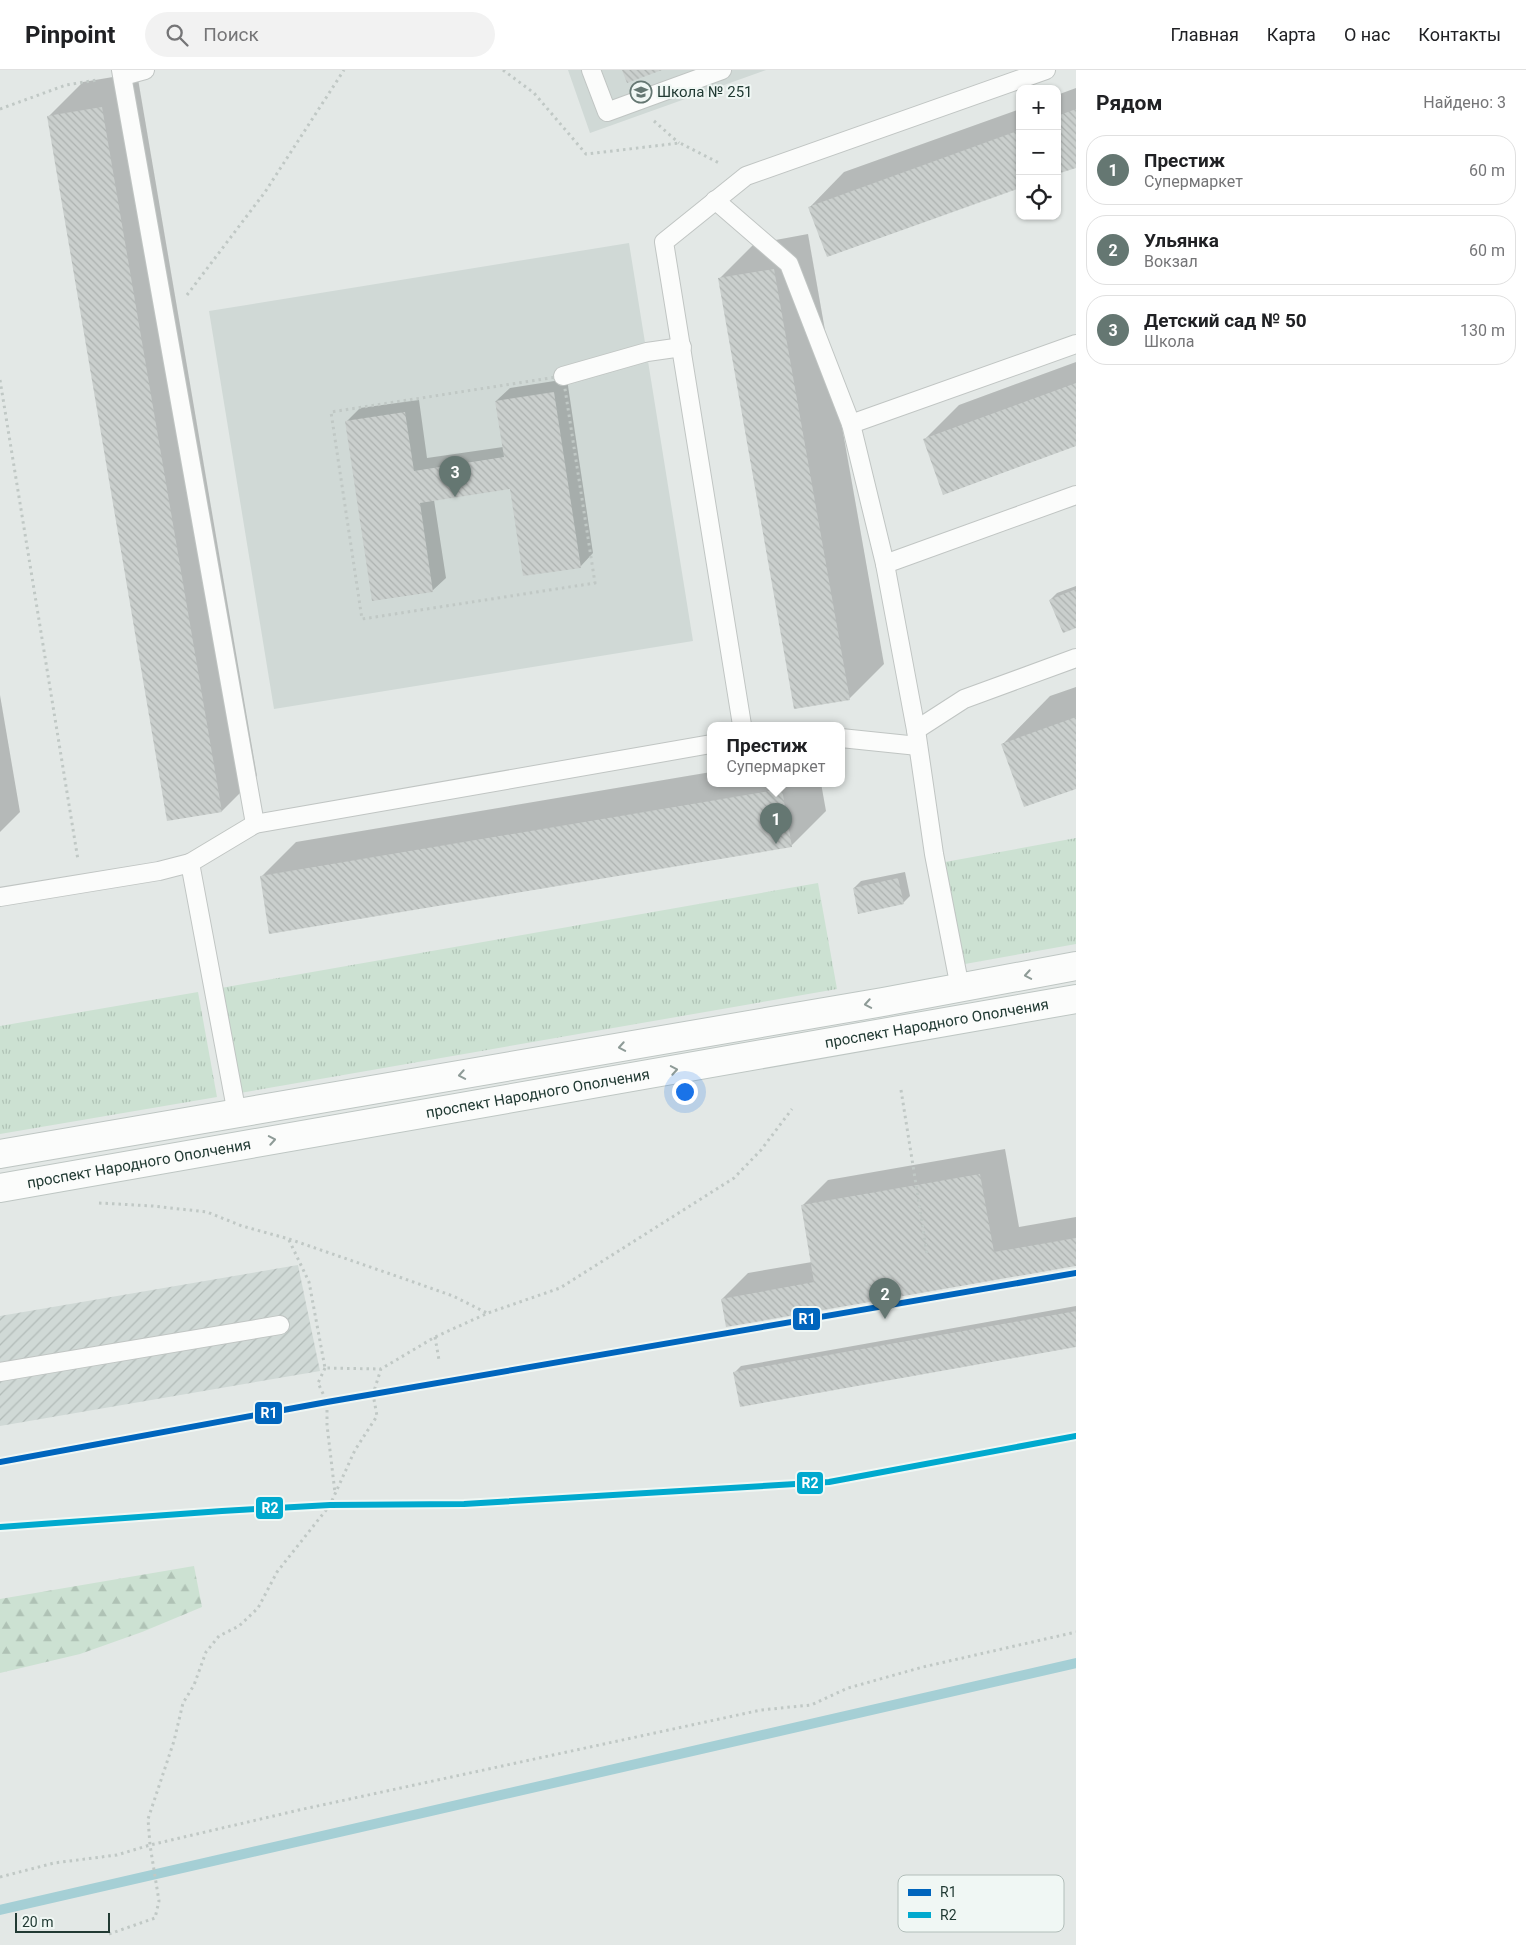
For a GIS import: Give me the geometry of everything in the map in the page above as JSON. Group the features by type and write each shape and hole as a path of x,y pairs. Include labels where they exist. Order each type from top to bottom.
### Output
{"main road":[{"name":"проспект Народного Ополчения","path":"0,1154 960,988 1076,966"},
{"name":"проспект Народного Ополчения","path":"0,1188 1076,1000"}],"lane":[{"path":"145,70 122,73 255,824"},
{"path":"591,70 607,112 722,70"},
{"path":"742,722 664,242 746,176 1046,70"},
{"path":"715,200 789,264 851,424 885,564 917,738 934,854 960,988"},
{"path":"851,424 1076,344"},
{"path":"564,376 646,352 682,347"},
{"path":"885,564 1076,495"},
{"path":"845,738 917,738 964,699 1076,658"},
{"path":"0,897 159,871 190,863 255,824 707,745"},
{"path":"190,863 237,1114"},
{"path":"0,1372 280,1325"}],"path":[{"path":"167,322 265,192 344,70"},
{"path":"0,109 66,85 122,73"},
{"path":"564,376 595,583 362,619 331,412 564,376"},
{"path":"0,380 82,884"},
{"path":"901,1090 928,1254"},
{"path":"325,1368 381,1369 434,1337 488,1313 560,1288 734,1178 761,1150 792,1109"},
{"path":"98,1203 153,1206 207,1212 242,1226 289,1239 454,1296 488,1313"},
{"path":"289,1239 309,1282 325,1368 318,1384 327,1402 327,1425 335,1495"},
{"path":"434,1337 439,1360"},
{"path":"109,1934 156,1918 159,1901 148,1819 174,1742 184,1703 194,1685 206,1652 219,1636 239,1626 258,1608 277,1572 330,1506 356,1450 377,1416 373,1394 381,1369"},
{"path":"0,1876 54,1863 117,1855 150,1845 299,1810 761,1710 811,1705 848,1688 923,1667 1076,1632"}],"shaded area":[{"name":"Школа № 251","path":"568,70 766,70 590,133"},
{"path":"629,243 693,641 274,709 209,311"},
{"path":"298,1265 320,1371 0,1426 0,1316"}],"green space":[{"path":"1076,838 1076,944 965,964 945,862"},
{"path":"818,883 837,989 240,1093 221,988"},
{"path":"198,992 217,1097 0,1134 0,1026"},
{"path":"194,1566 202,1607 142,1632 80,1654 0,1673 0,1599"}],"building":[{"path":"622,70 662,70 627,83"},
{"path":"102,107 222,812 167,821 47,116"},
{"path":"1076,109 1076,168 1061,173 1061,130 1061,115"},
{"path":"1016,131 1016,189 827,257 808,207"},
{"path":"774,269 850,700 794,709 718,278"},
{"path":"1076,383 1076,446 943,495 923,439"},
{"path":"554,392 581,568 523,576 510,489 420,503 433,592 372,601 345,421 405,412 414,471 504,457 495,401"},
{"path":"1076,589 1076,628 1063,633 1049,600"},
{"path":"1076,717 1076,789 1024,807 1001,744"},
{"path":"782,789 792,847 269,934 260,876"},
{"path":"898,878 904,904 858,914 853,888"},
{"path":"980,1174 994,1252 1076,1238 1076,1266 726,1327 721,1299 814,1282 801,1205"},
{"path":"1076,1311 1076,1347 740,1407 733,1372"}],"waterway":[{"path":"0,1910 1076,1663"}],"railway":[{"path":"0,1527 330,1505 464,1504 829,1482 1076,1436"}],"transit line":[{"name":"R1","path":"0,1462 327,1402 1076,1273"},
{"name":"R2","path":"0,1527 330,1505 464,1504 829,1482 1076,1436"}],"place":[{"name":"Школа № 251","path":"641,92"},
{"name":"Детский сад № 50","path":"455,497"},
{"name":"Престиж","path":"776,844"},
{"name":"Ульянка","path":"885,1319"}]}
